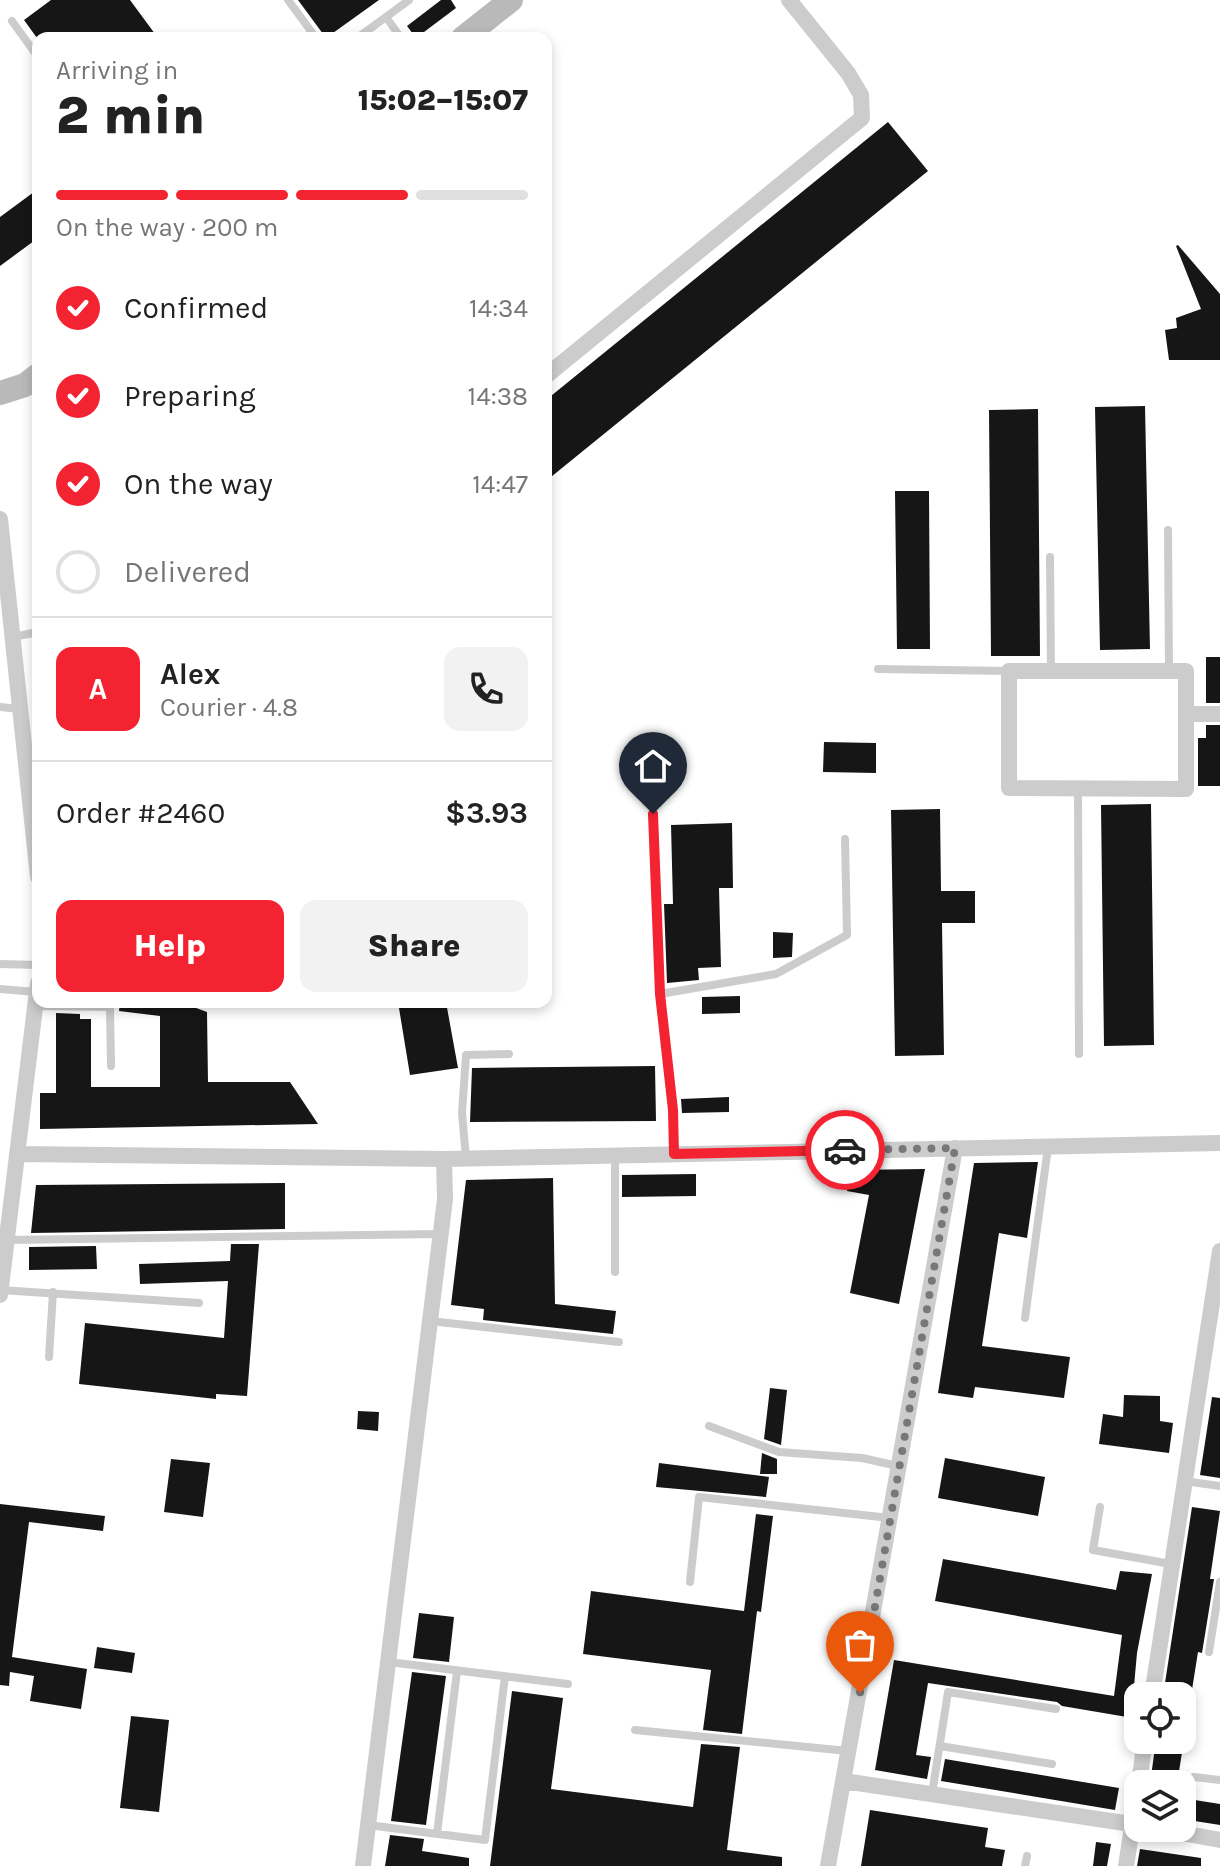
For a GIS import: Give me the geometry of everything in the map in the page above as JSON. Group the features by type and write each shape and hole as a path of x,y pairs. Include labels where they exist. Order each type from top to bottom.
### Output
{"street":[{"path":"471,32 511,0"},
{"path":"552,371 862,118 861,95 848,73 789,0"},
{"path":"0,393 32,380"},
{"path":"0,519 8,634 32,821"},
{"path":"1009,671 1169,671 1186,671 1186,789 1009,788 1009,671"},
{"path":"1186,714 1220,714"},
{"path":"0,1292 36,1008"},
{"path":"17,1154 444,1159 1220,1143"},
{"path":"828,1866 955,1148"},
{"path":"363,1866 441,1234 445,1199 444,1159"},
{"path":"1154,1682 1184,1481 1213,1340 1220,1251"},
{"path":"844,1781 1124,1823"},
{"path":"1196,1836 1220,1840"},
{"path":"1126,1866 1131,1842"}],"lane":[{"path":"288,0 312,32"},
{"path":"365,32 409,0"},
{"path":"386,17 397,32"},
{"path":"12,21 32,49"},
{"path":"1168,530 1169,671"},
{"path":"1050,557 1051,671"},
{"path":"8,634 32,632"},
{"path":"878,669 1009,671"},
{"path":"0,707 20,709"},
{"path":"1078,788 1079,1054"},
{"path":"653,814 660,994 673,1110 674,1154"},
{"path":"660,994 776,974 847,935 845,839"},
{"path":"0,964 32,965"},
{"path":"0,989 32,998"},
{"path":"110,1008 111,1066"},
{"path":"466,1158 462,1113 466,1055 509,1054"},
{"path":"1025,1318 1048,1146"},
{"path":"615,1155 615,1272"},
{"path":"7,1240 441,1234"},
{"path":"0,1292 53,1292 199,1303"},
{"path":"49,1357 53,1292"},
{"path":"430,1321 619,1342"},
{"path":"709,1426 779,1452 862,1458 899,1467"},
{"path":"1184,1481 1220,1486"},
{"path":"690,1582 699,1497 890,1518"},
{"path":"1100,1507 1093,1550 1171,1564"},
{"path":"1209,1652 1220,1582"},
{"path":"389,1662 568,1684"},
{"path":"437,1834 457,1671"},
{"path":"368,1825 485,1840 505,1676"},
{"path":"932,1794 948,1692 1056,1709"},
{"path":"635,1730 849,1751"},
{"path":"940,1746 1052,1764"},
{"path":"1196,1777 1220,1780"}],"building":[{"path":"51,0 130,0 154,32 33,32 24,20"},
{"path":"298,0 379,0 334,32 322,32"},
{"path":"441,0 451,0 456,8 424,32 412,32 407,26"},
{"path":"888,122 928,171 552,476 552,395"},
{"path":"32,193 32,242 0,266 0,217"},
{"path":"1178,245 1220,294 1220,360 1169,360 1165,330 1177,328 1176,318 1201,309"},
{"path":"1145,406 1150,649 1100,650 1095,407"},
{"path":"1038,409 1040,656 991,656 989,410"},
{"path":"895,491 929,491 930,649 897,649"},
{"path":"1206,657 1220,657 1220,703 1206,703"},
{"path":"1206,725 1220,725 1220,786 1198,786 1198,738 1206,738"},
{"path":"824,742 876,743 876,773 823,772"},
{"path":"1151,804 1154,1045 1104,1046 1101,805"},
{"path":"940,809 941,891 975,891 975,923 942,923 944,1055 895,1056 891,810"},
{"path":"732,823 733,888 719,888 721,967 698,968 699,980 667,983 664,904 673,904 671,825"},
{"path":"773,932 793,933 792,957 773,958"},
{"path":"740,996 740,1013 702,1014 702,997"},
{"path":"119,1008 196,1008 207,1012 208,1082 290,1082 318,1124 40,1129 40,1093 56,1093 56,1013 80,1014 80,1019 91,1019 91,1087 160,1087 160,1016 119,1011"},
{"path":"399,1008 447,1008 458,1068 410,1075"},
{"path":"655,1066 656,1121 470,1122 472,1068"},
{"path":"729,1097 729,1112 682,1113 681,1099"},
{"path":"1038,1162 1027,1238 999,1233 982,1346 1070,1357 1064,1398 975,1387 973,1398 938,1393 974,1163"},
{"path":"925,1169 899,1304 850,1293 869,1195 847,1191 849,1170"},
{"path":"696,1174 696,1196 622,1197 622,1175"},
{"path":"553,1178 555,1304 616,1311 613,1334 483,1320 484,1309 451,1305 466,1180"},
{"path":"285,1183 285,1229 31,1233 36,1185"},
{"path":"231,1244 259,1244 247,1396 216,1394 216,1399 79,1384 85,1323 224,1338 228,1281 140,1284 139,1264 230,1261"},
{"path":"96,1246 97,1269 29,1270 29,1247"},
{"path":"770,1388 787,1390 781,1445 764,1439"},
{"path":"1124,1395 1160,1396 1160,1421 1173,1423 1169,1453 1099,1444 1103,1414 1123,1417"},
{"path":"1212,1397 1220,1398 1220,1478 1200,1475"},
{"path":"358,1411 379,1412 378,1431 357,1429"},
{"path":"762,1453 777,1459 777,1474 760,1474"},
{"path":"945,1458 1045,1477 1038,1516 938,1498"},
{"path":"171,1459 210,1463 203,1517 164,1512"},
{"path":"659,1463 769,1477 766,1497 656,1487"},
{"path":"0,1504 105,1516 103,1531 29,1522 12,1657 87,1669 81,1709 30,1701 34,1676 10,1672 9,1686 0,1685"},
{"path":"1192,1507 1220,1511 1210,1579 1214,1579 1202,1653 1198,1652 1193,1682 1165,1682"},
{"path":"756,1514 773,1516 761,1612 757,1611 742,1734 703,1730 711,1670 583,1654 591,1591 744,1611"},
{"path":"943,1559 1116,1590 1120,1571 1152,1574 1134,1682 1124,1682 1124,1716 1062,1706 1057,1702 928,1683 916,1755 931,1757 927,1779 875,1770 894,1660 1114,1696 1122,1635 935,1601"},
{"path":"419,1613 454,1617 449,1662 413,1658"},
{"path":"97,1647 135,1653 132,1673 94,1668"},
{"path":"412,1672 446,1676 426,1825 391,1821"},
{"path":"512,1691 563,1698 551,1789 693,1807 701,1744 740,1747 727,1850 782,1857 782,1866 490,1866"},
{"path":"131,1716 169,1720 159,1812 120,1808"},
{"path":"1154,1754 1182,1754 1179,1770 1152,1770"},
{"path":"945,1759 1119,1788 1115,1810 941,1781"},
{"path":"1196,1800 1220,1804 1220,1825 1196,1821"},
{"path":"870,1810 988,1828 985,1847 1005,1850 1002,1866 861,1866"},
{"path":"390,1835 424,1839 422,1851 469,1858 469,1866 385,1866"},
{"path":"1096,1842 1111,1844 1107,1866 1093,1866"},
{"path":"1140,1849 1201,1858 1201,1866 1137,1866"}],"way so far":[{"path":"845,1150 955,1148 860,1693"}],"route":[{"path":"653,814 660,994 673,1110 674,1154 845,1150"}]}
